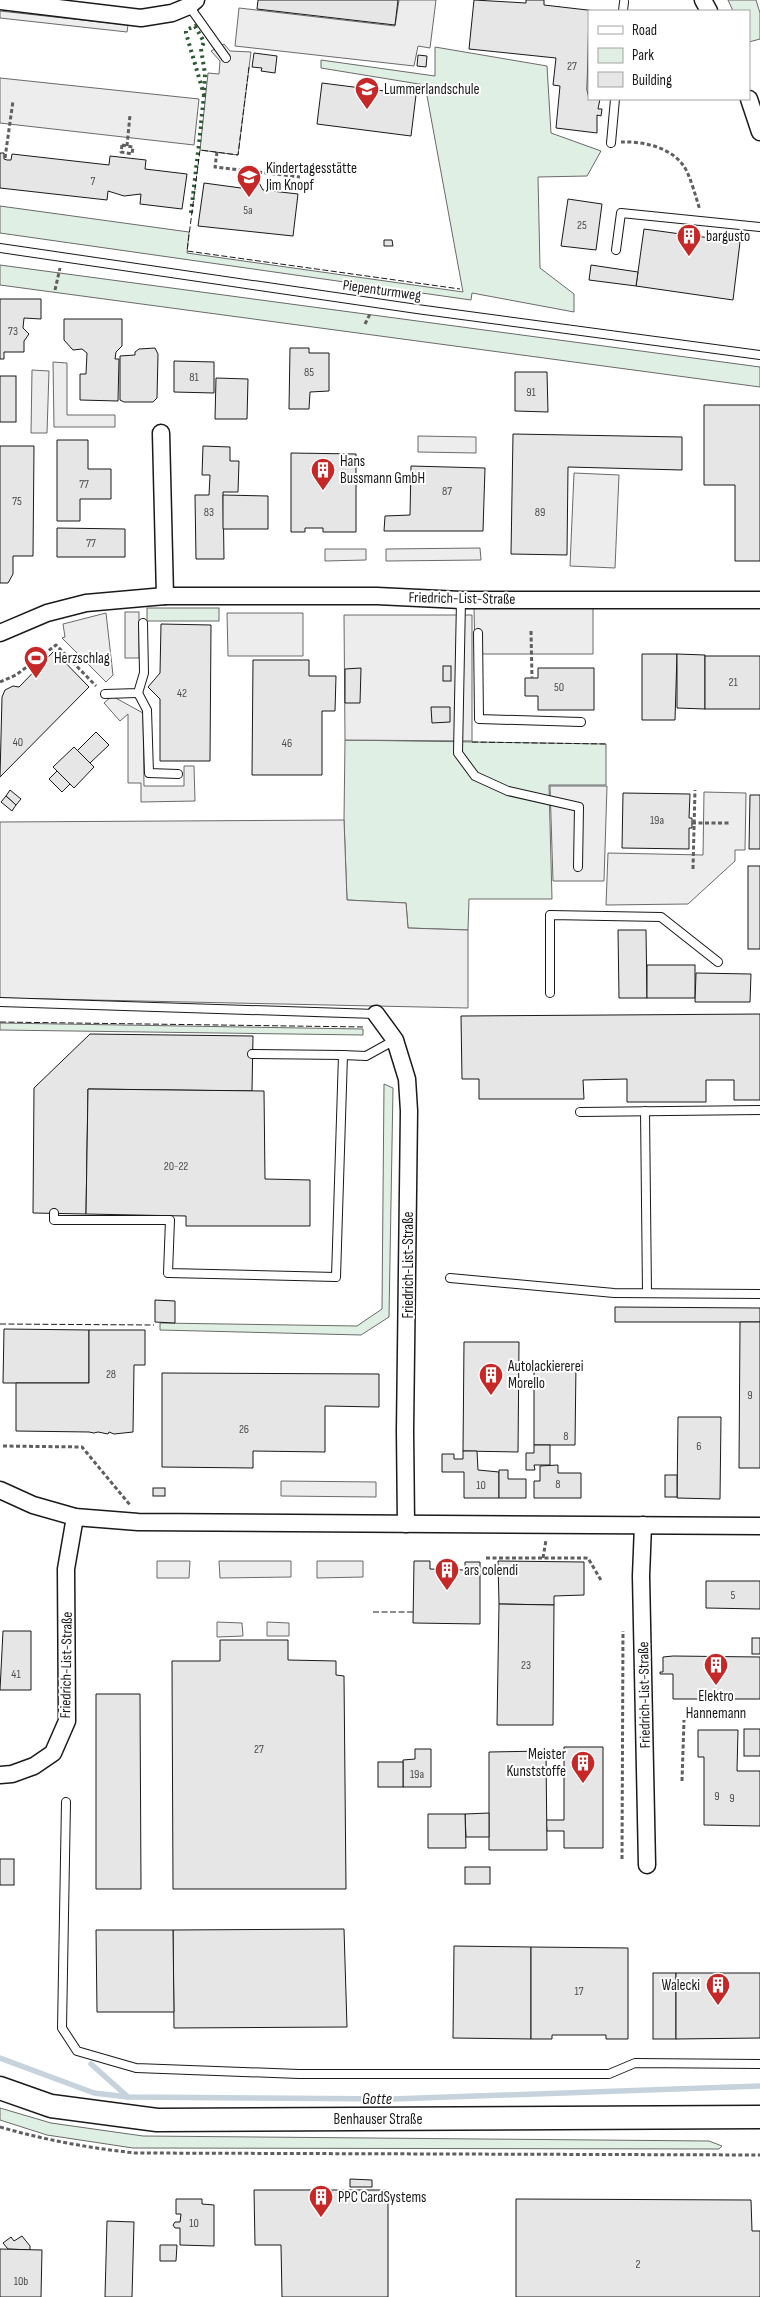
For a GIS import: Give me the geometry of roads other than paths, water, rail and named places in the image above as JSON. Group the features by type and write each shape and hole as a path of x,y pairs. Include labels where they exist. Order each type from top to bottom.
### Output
{"main road":[{"name":"Benhauser Straße","path":"0,2088 51,2106 157,2120 760,2117"}],"street":[{"path":"0,1 140,18 161,16 193,3"},
{"path":"749,100 760,132"},
{"path":"161,432 165,596"},
{"name":"Friedrich-List-Straße","path":"0,633 47,613 86,603 165,596 377,596 461,600 760,600"},
{"name":"Friedrich-List-Straße","path":"376,1014 395,1040 407,1079 409,1111 405,1431 406,1524"},
{"path":"0,1490 33,1505 75,1517 138,1522 760,1526"},
{"name":"Friedrich-List-Straße","path":"0,1775 12,1774 34,1766 53,1753 67,1722 66,1569 75,1517"},
{"name":"Friedrich-List-Straße","path":"644,1525 641,1576 647,1866"}],"lane":[{"path":"193,3 226,58"},
{"path":"611,143 615,100"},
{"path":"616,250 621,212 760,227"},
{"name":"Piepenturmweg","path":"0,248 417,309 760,355"},
{"path":"461,600 458,753 475,776 508,791 579,807 578,867"},
{"path":"143,623 144,673 138,693 147,710 149,773 178,774"},
{"path":"478,633 479,719 581,722"},
{"path":"104,694 138,693"},
{"path":"550,993 550,915 661,917 718,962"},
{"path":"0,1002 376,1014"},
{"path":"252,1054 366,1056 395,1040"},
{"path":"54,1213 54,1220 170,1220 168,1273 336,1277 343,1055"},
{"path":"580,1112 760,1110"},
{"path":"645,1111 647,1293"},
{"path":"450,1278 614,1293 760,1294"},
{"path":"66,1802 62,2028 77,2051 136,2068 299,2074 609,2074 635,2064 760,2064"}],"waterway":[{"name":"Gotte","path":"0,2058 94,2093 128,2097 393,2099 760,2086"},
{"path":"91,2064 128,2097"}],"place":[{"name":"Lummerlandschule","path":"367,110"},
{"name":"Kindertagesstätte Jim Knopf","path":"249,198"},
{"name":"bargusto","path":"689,257"},
{"name":"Hans Bussmann GmbH","path":"323,491"},
{"name":"Herzschlag","path":"36,679"},
{"name":"Autolackiererei Morello","path":"491,1396"},
{"name":"ars colendi","path":"447,1591"},
{"name":"Elektro Hannemann","path":"716,1686"},
{"name":"Meister Kunststoffe","path":"583,1784"},
{"name":"Walecki","path":"718,2006"},
{"name":"PPC CardSystems","path":"321,2218"}]}
